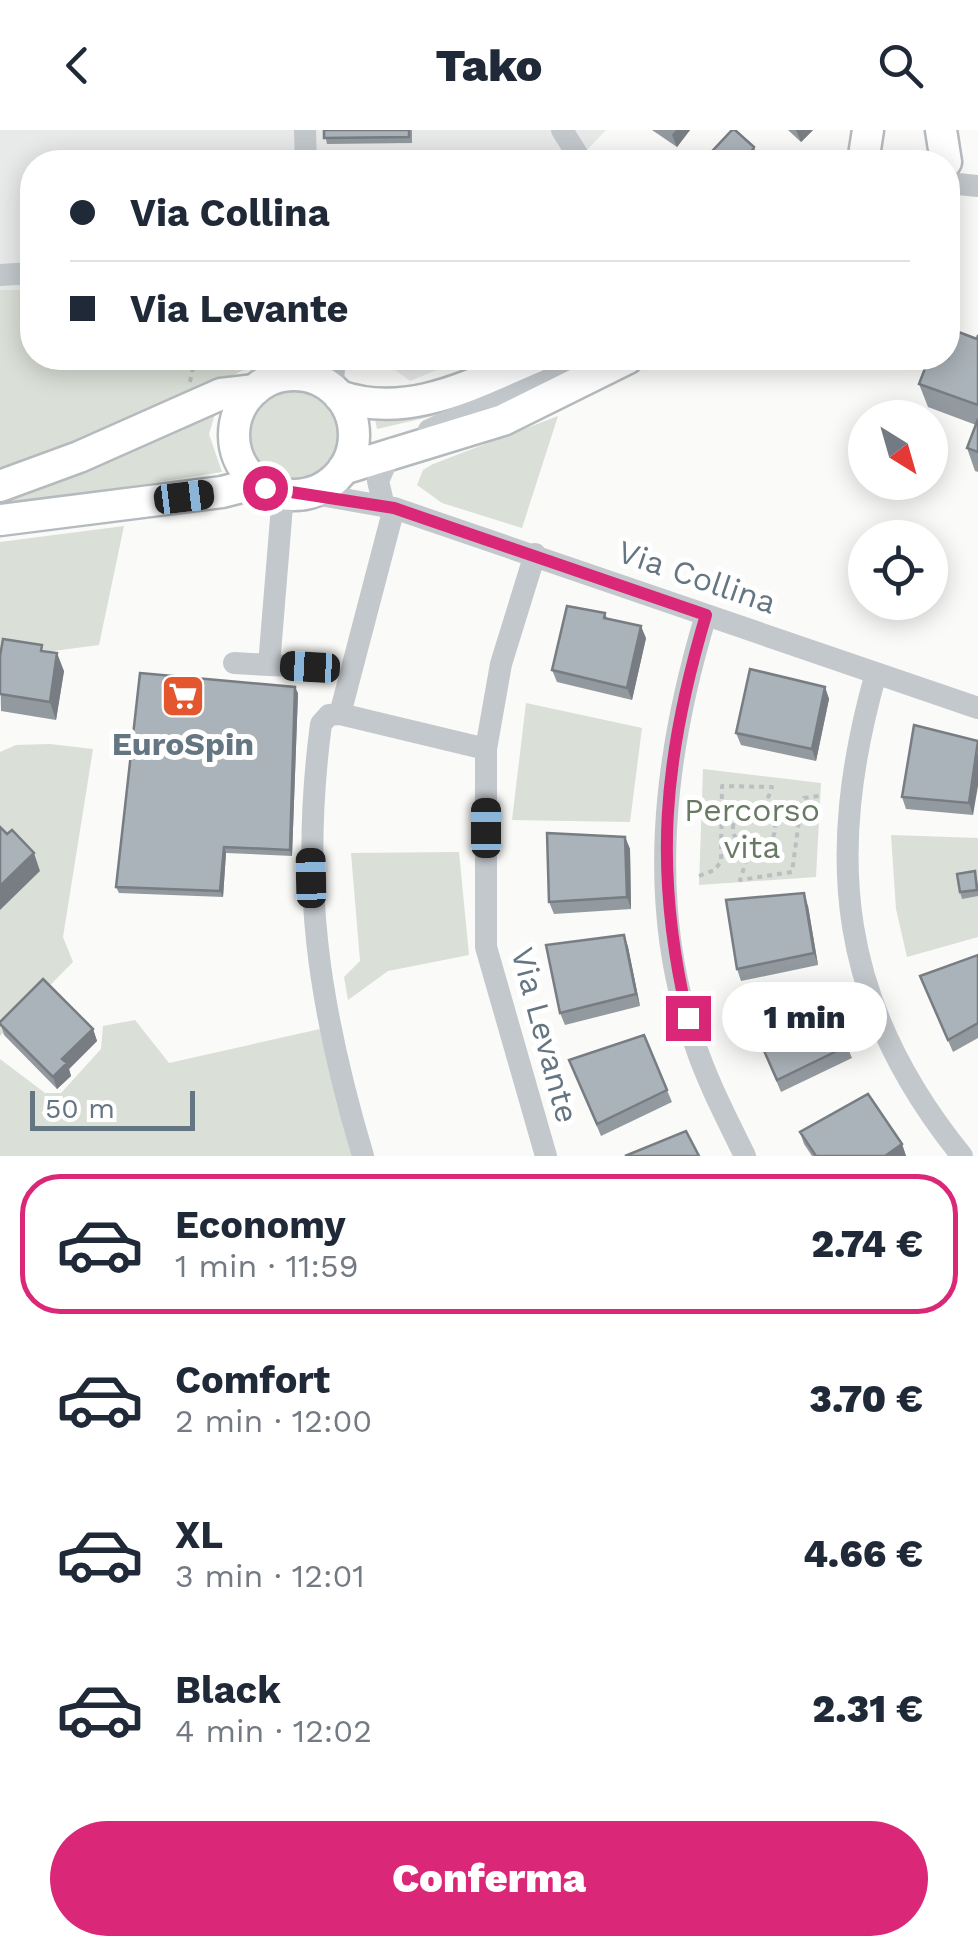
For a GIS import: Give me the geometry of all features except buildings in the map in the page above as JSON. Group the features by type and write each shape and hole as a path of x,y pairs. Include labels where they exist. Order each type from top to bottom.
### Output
{"main road":[{"path":"0,486 79,457 259,378 287,375 318,380 335,392 373,405 405,406 502,370"},
{"path":"0,520 222,492 283,490 384,460 531,408 605,370"},
{"path":"259,378 236,417 236,453 283,490"},
{"path":"335,392 354,433 342,471"}],"street":[{"path":"334,370 335,392"},
{"path":"340,714 388,505 378,480 384,460 400,442 562,370"},
{"name":"Via Collina","path":"342,471 388,505"},
{"path":"269,665 283,490"},
{"name":"Via Collina","path":"283,490 388,505 978,708"},
{"name":"Via Levante","path":"535,554 501,664 486,750 486,947 546,1156"},
{"path":"706,615 670,758 664,838 670,922 694,1041 745,1156"},
{"path":"234,663 310,667"},
{"path":"876,674 848,798 844,854 850,908 868,994 900,1063 936,1124 962,1156"},
{"path":"363,1156 322,1002 312,905 310,824 321,724 328,715 340,714 486,750"}],"path":[{"path":"698,876 715,870 720,861 722,786 772,786 764,809"},
{"path":"750,849 740,880 792,872 801,806 811,794 820,796"},
{"path":"751,806 764,809 775,822 774,834 762,848 750,849 734,838 734,818 751,806"}],"shaded area":[{"path":"0,130 606,130 587,150 20,150 20,290 0,290"},
{"path":"395,370 437,370 410,381"}],"green space":[{"path":"0,290 20,290 20,370 244,370 105,437 0,477"},
{"path":"529,370 446,413 377,429 375,419 407,414"},
{"path":"292,389 310,393 324,403 334,417 338,435 334,453 324,467 310,477 292,481 274,477 260,467 250,453 246,435 250,417 260,403 274,393"},
{"path":"218,404 209,434 222,472 0,507 0,497"},
{"path":"558,416 522,528 442,503 417,485 423,470 433,464"},
{"path":"124,526 99,645 7,657 0,674 0,542"},
{"path":"526,703 642,728 630,822 512,820"},
{"path":"16,745 93,749 63,937 73,962 0,1036 0,752"},
{"name":"Percorso vita","path":"703,769 821,783 816,877 699,885"},
{"path":"891,835 978,838 978,937 907,957 896,909"},
{"path":"459,852 469,955 388,971 348,1000 344,977 360,961 351,853"},
{"path":"135,1020 169,1063 320,1029 352,1156 0,1156 0,1059 45,1093 61,1093 101,1049 103,1026"}],"place":[{"name":"EuroSpin","path":"183,696"}],"route":[{"path":"265,488 283,494 309,493 394,508 706,615 670,758 664,838 670,922 688,1018"}]}
